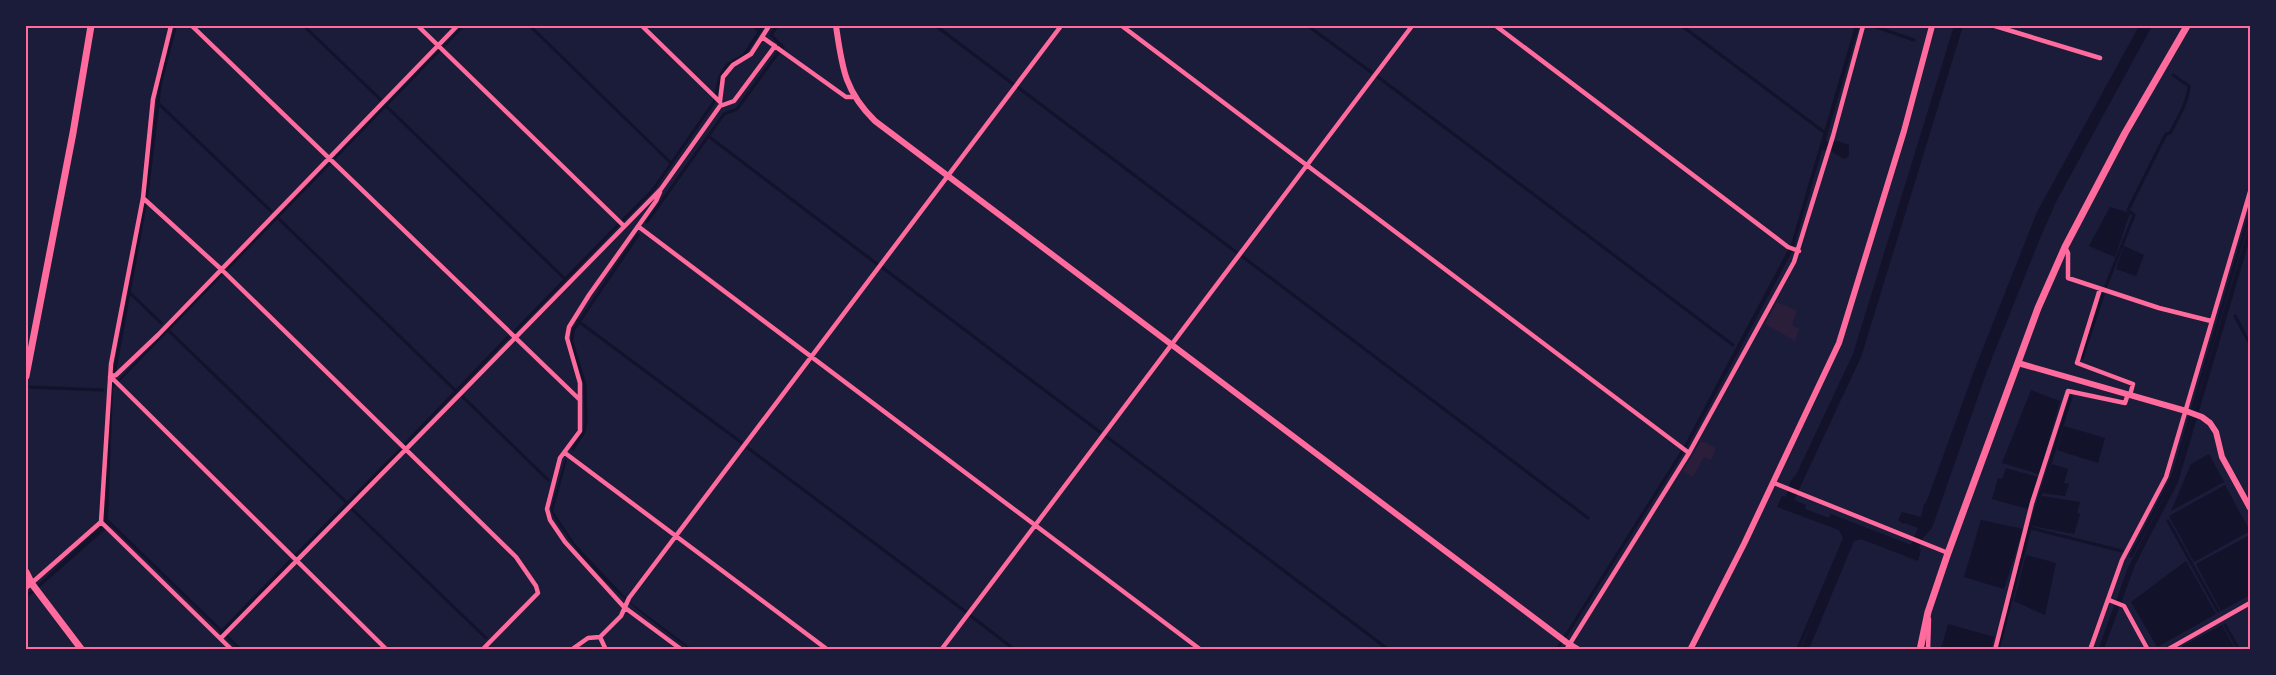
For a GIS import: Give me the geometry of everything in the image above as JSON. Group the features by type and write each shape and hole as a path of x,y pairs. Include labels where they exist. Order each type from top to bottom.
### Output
{"main road":[{"path":"26,376 73,134 91,26"},
{"path":"1920,650 1928,612 1948,553 2038,308 2065,247 2125,133 2187,26"},
{"path":"26,572 32,588 82,650"}],"street":[{"path":"32,588 102,523 112,377 143,199 153,99 171,26"},
{"path":"192,26 579,399"},
{"path":"418,26 624,225"},
{"path":"112,377 223,271 440,47 457,26"},
{"path":"642,26 718,101 734,101 775,46"},
{"path":"682,650 625,606 565,542 550,520 547,509 560,458 580,431 580,383 568,344 567,332 589,295 657,201 662,189 718,101 723,77 733,65 751,54 769,26"},
{"path":"836,26 845,77 854,97 874,121 1560,638 1567,646 1579,650"},
{"path":"571,650 588,638 600,637 621,616 629,598 1061,26"},
{"path":"1122,26 1688,452"},
{"path":"941,650 1412,26"},
{"path":"1496,26 1788,247 1797,251"},
{"path":"1567,646 1732,378 1797,251 1831,142 1863,26"},
{"path":"1690,650 1774,483 1842,335 1904,131 1932,26"},
{"path":"1995,26 2100,58"},
{"path":"762,37 846,97 854,97"},
{"path":"223,636 624,225 662,189"},
{"path":"2090,650 2122,560 2166,477 2250,192"},
{"path":"143,199 223,271 516,557 536,586 538,593 482,650"},
{"path":"639,227 1201,650"},
{"path":"2065,247 2068,253 2068,278 2159,309 2211,321"},
{"path":"1995,650 2032,503 2068,391 2125,403 2133,384 2077,363 2100,289"},
{"path":"2018,363 2187,411 2206,419 2216,432 2222,457 2250,508"},
{"path":"112,377 387,650"},
{"path":"565,453 828,650"},
{"path":"1774,483 1948,553"},
{"path":"102,523 223,636 232,650"},
{"path":"2109,600 2122,606 2148,650"},
{"path":"2167,650 2250,603"},
{"path":"1928,612 1928,650"},
{"path":"600,637 606,650"}],"shaded area":[{"path":"175,26 177,26 162,83 148,198 115,378 118,380 462,26 465,26 113,388 108,519 242,649 238,649 111,526 26,597 26,592 30,592 104,523 110,388 144,205 159,82"},
{"path":"1855,26 1859,26 1826,139 1827,142 1838,141 1849,145 1849,156 1844,159 1831,151 1822,150 1793,250 1687,447 1559,649 1555,650 1684,446 1791,244"},
{"path":"1954,26 1963,26 1861,357 1794,500 1806,505 1805,509 1829,518 1831,514 1911,545 1918,528 1903,524 1898,520 1902,512 1921,517 1976,366 2037,212 2139,26 2152,26 2057,200 2041,236 1988,368 1932,528 1923,538 1919,548 1921,550 1918,561 1861,539 1854,541 1809,649 1801,649 1823,594 1800,649 1796,649 1843,538 1839,530 1777,507 1782,496 1786,497 1791,480 1796,475 1853,354"},
{"path":"2110,207 2130,213 2115,257 2089,246"},
{"path":"2250,222 2250,238 2178,482 2135,565 2104,649 2098,650 2128,568 2175,476"},
{"path":"2124,246 2144,255 2136,276 2116,269"},
{"path":"1777,302 1797,311 1792,325 1799,329 1795,341 1765,324"},
{"path":"2031,390 2060,401 2039,474 2002,463"},
{"path":"2064,426 2105,438 2098,463 2057,450"},
{"path":"1701,441 1716,448 1711,460 1704,457 1693,477 1684,472 1684,469"},
{"path":"2209,454 2224,482 2171,511 2191,464"},
{"path":"565,459 567,460 553,511 575,544 631,603 692,649 655,624 606,582 577,550 557,521 551,509"},
{"path":"2052,464 2068,469 2064,483 2069,484 2065,496 2043,493"},
{"path":"2006,468 2038,477 2028,509 1992,499 1998,478 2002,479"},
{"path":"2225,485 2250,531 2194,562 2169,516"},
{"path":"2042,496 2080,502 2077,513 2080,514 2074,534 2032,526"},
{"path":"1981,520 2023,529 2004,589 1964,577"},
{"path":"2250,535 2250,595 2221,611 2196,564"},
{"path":"2026,555 2056,563 2045,615 2014,601"},
{"path":"2186,561 2216,614 2157,647 2131,602"},
{"path":"1948,624 1994,637 1991,649 1941,649"},
{"path":"2222,625 2235,649 2177,649"}],"waterway":[{"path":"304,26 380,99"},
{"path":"530,26 671,163"},
{"path":"754,26 758,30"},
{"path":"623,220 652,191 714,102 720,76 727,65 744,55 763,26"},
{"path":"777,26 771,35 783,47"},
{"path":"936,26 1013,84"},
{"path":"1308,26 1371,72"},
{"path":"1682,26 1824,132"},
{"path":"1873,26 1914,40"},
{"path":"647,222 724,114 737,109 778,53"},
{"path":"2106,286 2134,215 2128,210 2166,134 2170,133 2187,98 2189,86 2173,75"},
{"path":"1378,77 1733,345"},
{"path":"1019,88 1236,252"},
{"path":"158,103 271,211"},
{"path":"386,106 565,279"},
{"path":"708,136 877,264"},
{"path":"2131,556 2173,476 2250,213"},
{"path":"278,218 456,391"},
{"path":"515,331 618,225"},
{"path":"573,449 584,432 586,422 585,385 572,342 573,331 638,235"},
{"path":"1243,257 1588,518"},
{"path":"883,268 1100,432"},
{"path":"130,293 161,323"},
{"path":"2082,358 2103,295"},
{"path":"2235,316 2250,344"},
{"path":"578,321 742,443"},
{"path":"169,331 347,503"},
{"path":"405,444 508,337"},
{"path":"30,387 103,390"},
{"path":"463,397 548,480"},
{"path":"2030,528 2071,397"},
{"path":"1107,437 1389,650"},
{"path":"748,448 966,612"},
{"path":"296,555 400,450"},
{"path":"353,510 486,638"},
{"path":"2168,521 2218,611"},
{"path":"1998,650 2030,528 2122,551"},
{"path":"221,632 290,561"},
{"path":"971,616 1015,650"},
{"path":"2225,625 2239,650"}]}
